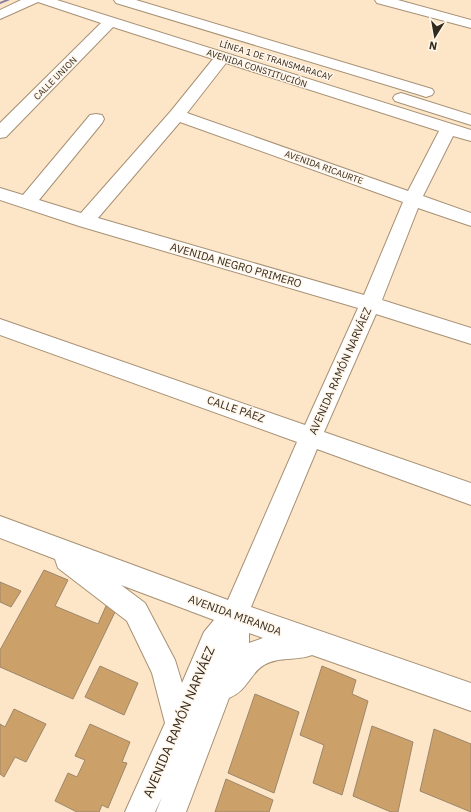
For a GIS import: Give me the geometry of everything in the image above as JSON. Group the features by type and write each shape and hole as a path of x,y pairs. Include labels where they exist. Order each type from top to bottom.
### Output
{"street":[{"path":"0,15 32,0"},
{"name":"AVENIDA CONSTITUCIÓN","path":"43,0 471,136"},
{"name":"LÍNEA 1 DE TRANSMARACAY","path":"82,0 471,120"},
{"path":"121,0 471,105"},
{"path":"382,0 471,24"},
{"name":"CALLE UNION","path":"0,133 110,22"},
{"path":"85,221 177,115 223,57"},
{"name":"AVENIDA RICAURTE","path":"177,115 471,220"},
{"path":"27,202 96,119"},
{"name":"AVENIDA RAMÓN NARVÁEZ","path":"140,812 236,649 235,616 311,436 370,304 412,199 448,129"},
{"name":"AVENIDA NEGRO PRIMERO","path":"0,194 85,221 370,304 471,336"},
{"name":"CALLE PÁEZ","path":"0,327 471,494"},
{"name":"AVENIDA MIRANDA","path":"0,527 235,616 471,697"},
{"path":"52,547 95,582 136,612 165,670 190,728 255,654 284,645 316,643"},
{"name":"AVENIDA RAMÓN NARVÁEZ","path":"171,812 190,728"}],"building":[{"path":"44,570 68,580 55,606 98,624 106,606 116,610 73,699 0,667 0,650"},
{"path":"0,582 21,591 11,607 0,602"},
{"path":"100,666 138,683 124,715 85,697"},
{"path":"322,666 356,680 352,694 368,701 342,795 313,783 324,745 300,735"},
{"path":"255,694 299,712 274,793 228,773"},
{"path":"14,709 46,724 26,762 15,757 4,777 0,774 0,724 5,727"},
{"path":"90,724 130,742 122,762 127,763 108,808 102,805 99,812 77,812 55,801 68,773 77,777 85,760 75,756"},
{"path":"372,726 413,742 398,812 391,812 353,796"},
{"path":"434,729 471,744 471,812 420,791"},
{"path":"226,779 273,800 269,812 215,812"}],"waterway":[{"path":"0,3 8,0"}]}
